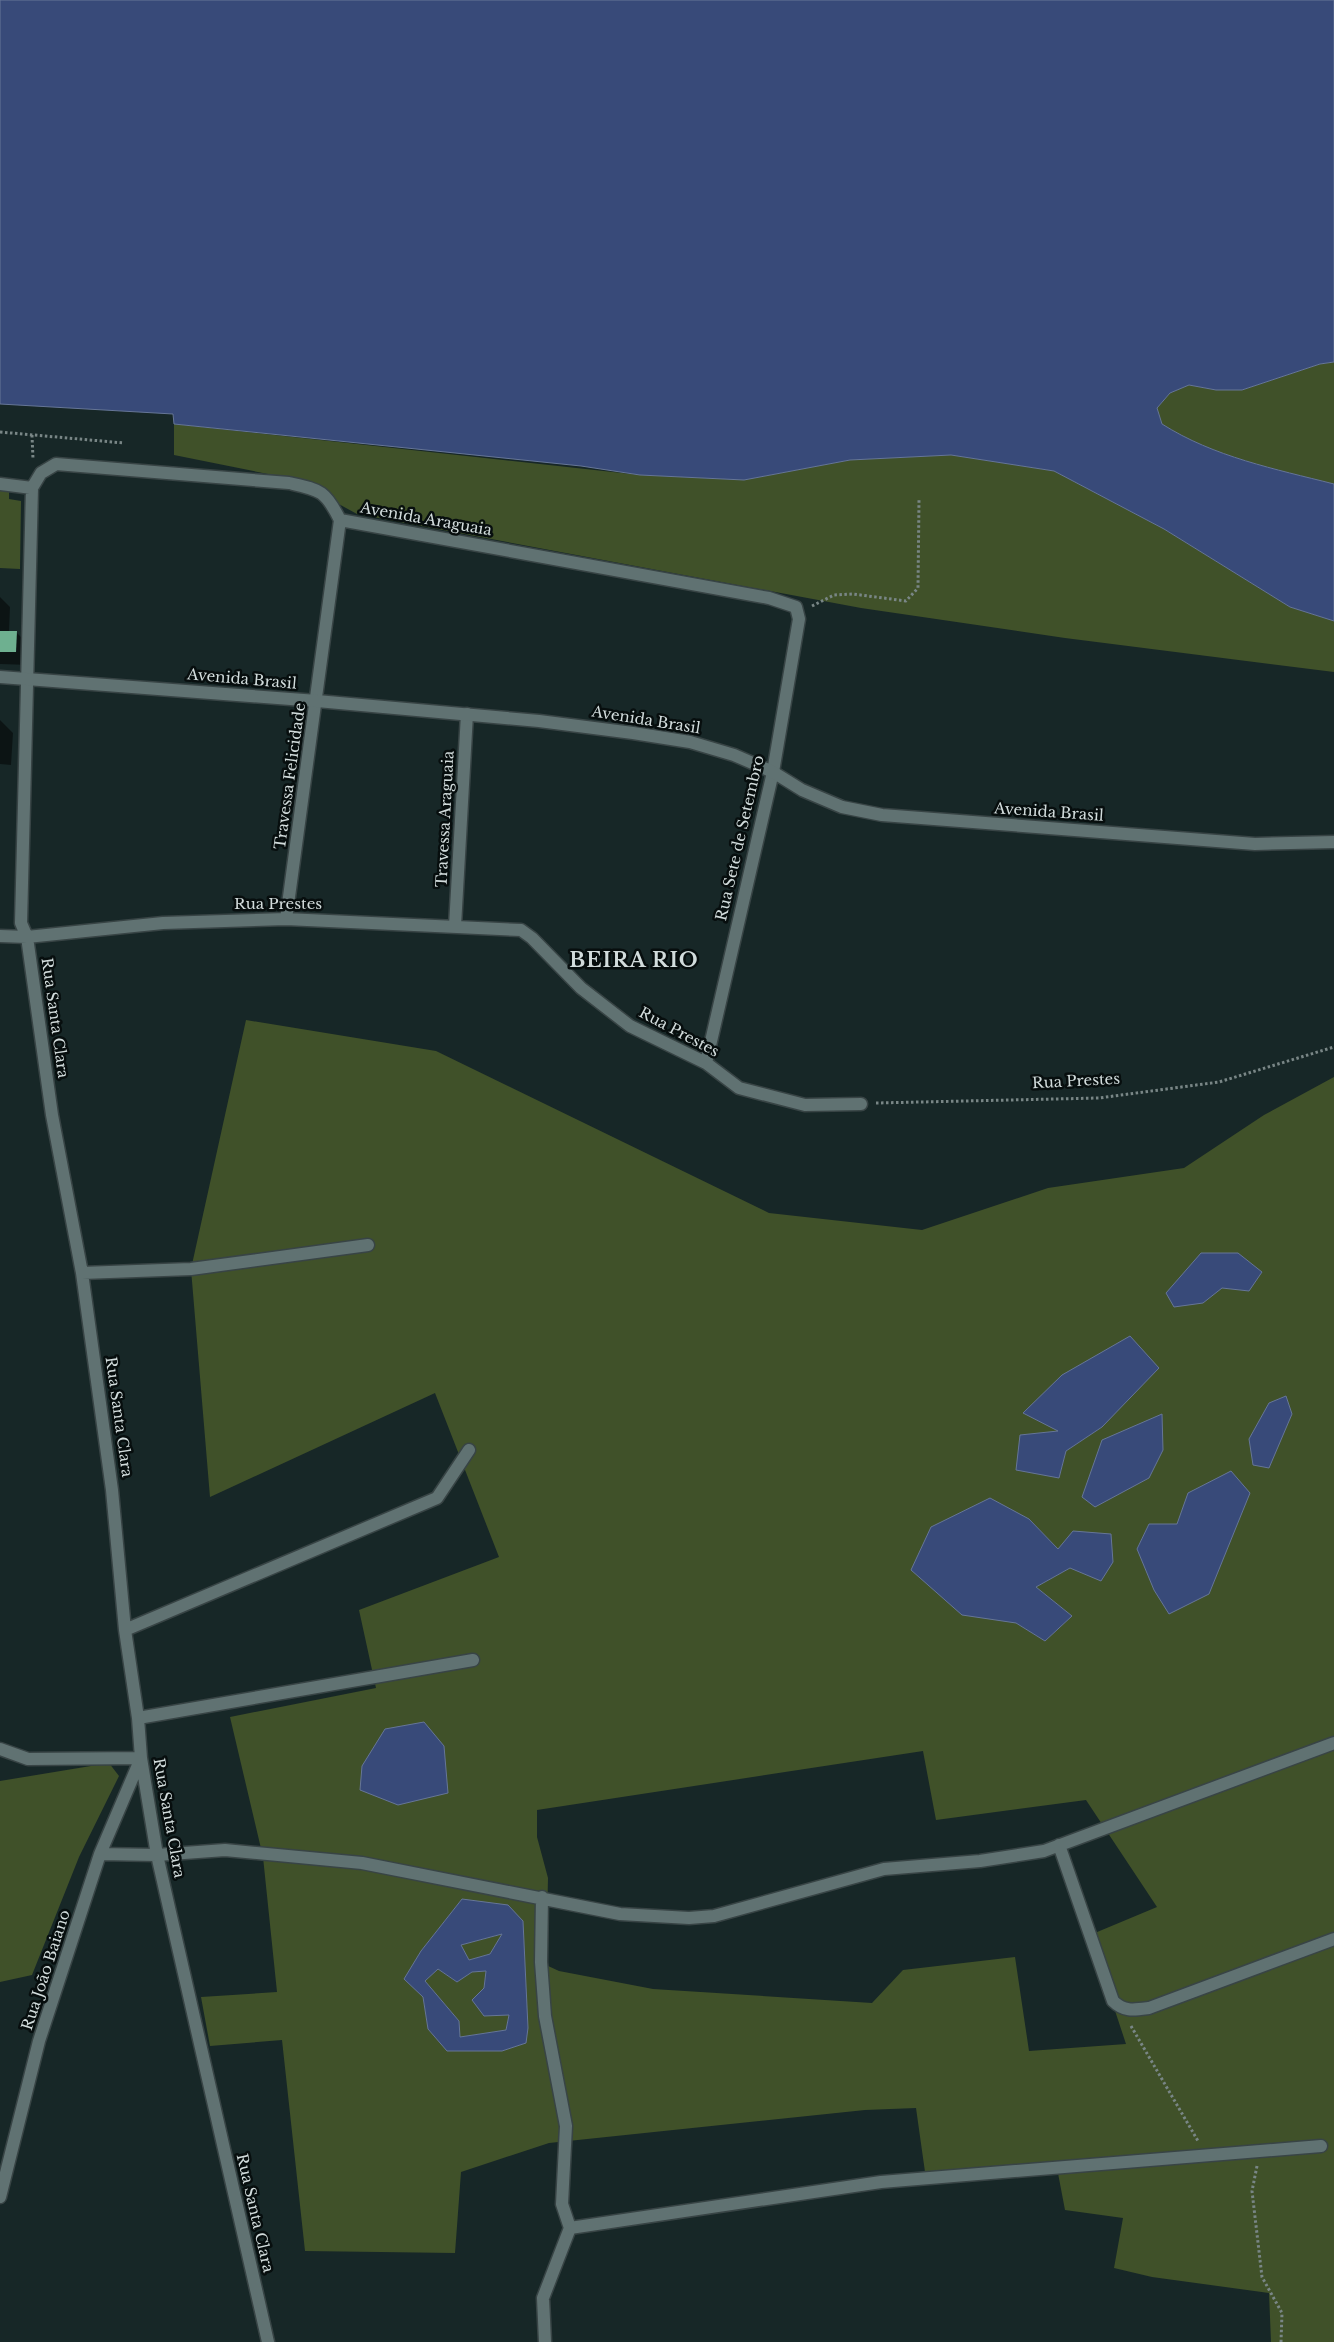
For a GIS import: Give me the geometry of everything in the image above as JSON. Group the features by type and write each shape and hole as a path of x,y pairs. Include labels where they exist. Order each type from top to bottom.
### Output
{"street":[{"name":"Avenida Araguaia","path":"32,488 41,474 56,464 289,483 320,490 333,505 340,520 769,598 796,607 799,619"},
{"path":"0,484 32,488"},
{"name":"Rua Santa Clara","path":"32,488 21,923 27,937 52,1116 82,1273 112,1490 125,1630 138,1718 141,1758 157,1855 268,2342"},
{"name":"Travessa Felicidade","path":"286,919 340,520"},
{"name":"Rua Sete de Setembro","path":"706,1063 773,772 799,619"},
{"name":"Avenida Brasil","path":"0,677 467,714 549,722 690,742 734,755 773,772 802,790 842,807 882,815 1255,844 1334,842"},
{"name":"Travessa Araguaia","path":"455,926 467,714"},
{"name":"Rua Prestes","path":"0,936 27,937 163,923 286,919 521,930 532,938 581,988 630,1026 706,1063 739,1088 805,1105 861,1104"},
{"path":"82,1273 191,1269 368,1245"},
{"path":"125,1630 437,1498 468,1450"},
{"path":"138,1718 474,1660"},
{"path":"100,1854 157,1855 225,1850 362,1863 620,1914 689,1918 714,1916 884,1868 980,1861 1044,1851 1334,1743"},
{"path":"0,1748 28,1759 141,1758"},
{"name":"Rua João Baiano","path":"0,2197 39,2041 100,1854 141,1758"},
{"path":"1059,1845 1113,2001 1120,2008 1131,2010 1149,2008 1334,1939"},
{"path":"542,1898 541,1962 545,2016 566,2126 562,2204 570,2228 543,2298 545,2342"},
{"path":"570,2228 880,2182 1321,2146"}],"path":[{"path":"0,432 124,443"},
{"path":"799,619 810,607 834,595 853,594 906,601 918,588 919,499"},
{"name":"Rua Prestes","path":"861,1104 1099,1098 1219,1082 1334,1046"},
{"path":"1120,2008 1207,2155"},
{"path":"1260,2151 1252,2191 1262,2277 1282,2313 1281,2342"}],"green space":[{"path":"1334,362 1334,484 1245,461 1203,445 1162,424 1157,408 1170,393 1189,385 1216,390 1242,390 1320,364"},
{"path":"174,424 640,475 744,480 850,460 951,455 1054,471 1164,529 1290,607 1334,621 1334,672 1065,638 861,608 357,514 293,479 174,455"},
{"path":"0,490 9,491 9,499 21,501 20,569 0,568"},
{"path":"246,1020 436,1051 769,1213 922,1230 1048,1188 1184,1168 1264,1115 1334,1077 1334,2342 1271,2342 1269,2293 1152,2277 1114,2268 1123,2218 1065,2210 1057,2168 926,2179 916,2108 865,2110 549,2143 461,2172 455,2253 305,2251 282,2040 210,2046 201,1997 277,1992 263,1857 230,1717 376,1688 359,1610 499,1557 435,1393 210,1497 191,1269","holes":["1262,1272 1249,1290 1222,1288","1024,1413 1102,1427 1066,1451 1059,1478 1020,1435 1059,1431","1029,1519 1058,1549 1070,1568 1036,1587 1072,1616 1045,1641 1016,1623","1149,1524 1177,1524 1137,1549","923,1751 936,1820 1086,1800 1157,1907 1090,1935 1126,2044 1029,2051 1015,1957 903,1970 872,2003 653,1989 559,1971 546,1965 548,1878 537,1837 537,1810","462,1899 523,1921 528,2028 447,2050 428,2029 423,1997 405,1979 421,1951"]},
{"path":"109,1763 119,1776 79,1857 32,1975 0,1982 0,1781"},
{"path":"503,1934 490,1954 469,1960 461,1945"},
{"path":"438,1969 457,1982 472,1972 486,1971 484,1988 509,2015 506,2030 460,2037 459,2021 425,1981"}],"water":[{"path":"0,0 1334,0 1334,362 1320,364 1242,390 1216,390 1189,385 1170,393 1157,408 1162,424 1203,445 1245,461 1334,484 1334,621 1290,607 1164,529 1054,471 951,455 850,460 744,480 640,475 581,466 174,424 173,414 0,404"},
{"path":"1201,1253 1238,1253 1262,1272 1249,1291 1222,1288 1203,1303 1174,1307 1166,1293"},
{"path":"1130,1336 1159,1368 1102,1427 1066,1451 1059,1478 1016,1470 1020,1435 1058,1431 1023,1413 1062,1375"},
{"path":"1286,1396 1292,1414 1269,1468 1253,1465 1249,1439 1269,1403"},
{"path":"1162,1414 1163,1450 1149,1478 1095,1507 1082,1497 1102,1440"},
{"path":"1231,1471 1250,1493 1209,1594 1169,1614 1154,1590 1137,1549 1149,1524 1177,1524 1188,1493"},
{"path":"990,1498 1029,1519 1058,1549 1073,1531 1111,1534 1113,1562 1101,1581 1070,1568 1036,1587 1072,1616 1045,1641 1016,1623 962,1615 911,1570 931,1527"},
{"path":"424,1722 444,1746 448,1793 398,1805 360,1790 362,1766 385,1729"},
{"path":"462,1899 508,1905 523,1921 528,2028 526,2043 502,2051 447,2051 428,2029 423,1997 404,1979 421,1951","holes":["502,1934 490,1954 469,1960 461,1945","438,1969 457,1982 472,1972 486,1971 484,1988 472,2000 484,2016 509,2015 506,2030 460,2037 459,2021 425,1981"]}],"building":[{"path":"0,631 17,631 16,652 0,652"}],"district":[{"name":"BEIRA RIO","path":"634,960"}]}
